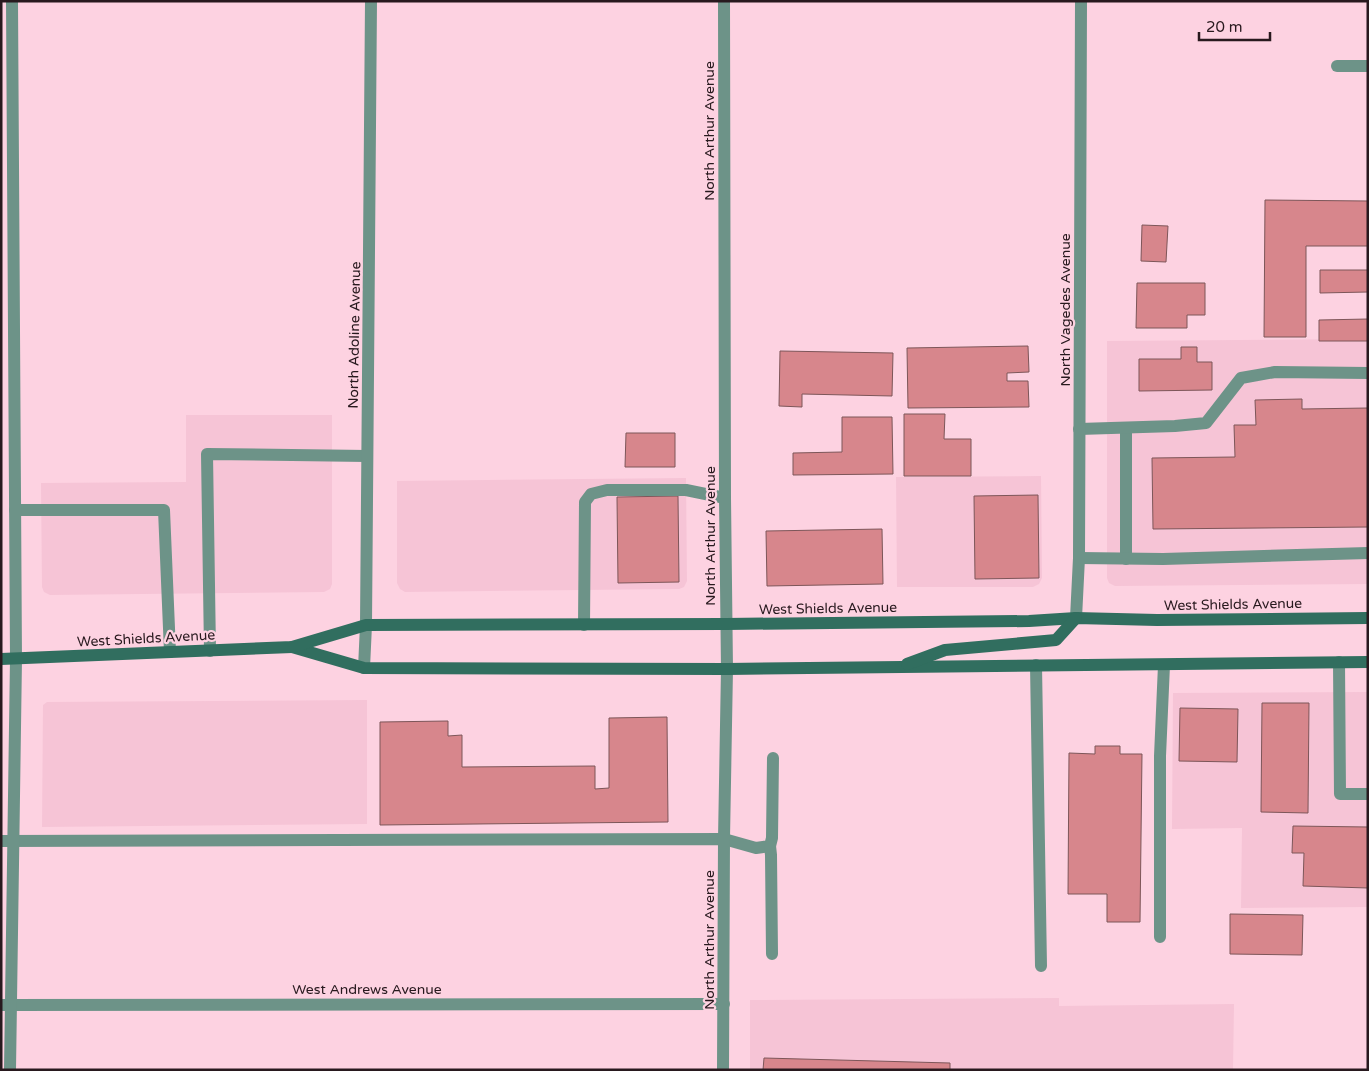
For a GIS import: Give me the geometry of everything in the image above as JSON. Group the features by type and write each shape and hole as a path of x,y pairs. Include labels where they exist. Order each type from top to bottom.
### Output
{"main road":[{"name":"West Shields Avenue","path":"1,659 292,647 366,625 726,624 1029,621 1076,618 1157,620 1368,618"},
{"path":"898,668 945,650 1056,640 1076,618"},
{"name":"West Shields Avenue","path":"292,647 364,668 898,668 1368,662"}],"street":[{"path":"10,1070 6,1005 7,841 16,659 12,1"},
{"name":"North Adoline Avenue","path":"364,668 372,1"},
{"name":"North Arthur Avenue","path":"723,1070 727,669 724,1"},
{"name":"North Vagedes Avenue","path":"1076,618 1079,558 1081,1"},
{"path":"1337,66 1368,66"},
{"path":"1079,429 1175,426 1206,423 1241,378 1275,372 1368,372"},
{"path":"1126,428 1126,559"},
{"path":"210,651 207,454 368,456"},
{"path":"584,625 585,502 591,494 607,490 686,490 725,498"},
{"path":"15,510 164,510 170,652"},
{"path":"1079,558 1126,559 1368,553"},
{"path":"1339,662 1340,794 1368,794"},
{"path":"1036,665 1041,966"},
{"path":"1160,937 1160,756 1164,665"},
{"path":"772,954 770,846 772,838 773,758"},
{"path":"7,841 724,839 756,848 770,846"},
{"name":"West Andrews Avenue","path":"6,1005 724,1004"}],"shaded area":[{"path":"1368,339 1368,584 1115,586 1109,583 1107,578 1107,341"},
{"path":"186,415 332,415 332,584 330,589 324,592 50,595 44,592 42,587 41,483 186,482"},
{"path":"1041,476 1042,578 1039,584 1033,587 897,587 896,477"},
{"path":"686,478 687,581 684,587 679,589 405,592 400,589 397,583 397,481"},
{"path":"1368,692 1368,907 1241,908 1242,828 1172,829 1173,693"},
{"path":"367,700 367,824 42,827 43,705 47,702"},
{"path":"1059,998 1059,1006 1234,1004 1233,1070 750,1070 750,1000"}],"building":[{"path":"1265,200 1368,201 1368,246 1306,246 1306,337 1264,337"},
{"path":"1142,225 1168,226 1166,262 1141,261"},
{"path":"1320,270 1368,270 1368,292 1320,293"},
{"path":"1137,283 1205,283 1205,315 1187,315 1187,328 1136,328"},
{"path":"1368,319 1368,341 1319,341 1319,320"},
{"path":"1028,346 1029,372 1007,373 1007,381 1028,381 1029,407 908,408 907,348"},
{"path":"1181,347 1197,347 1197,362 1212,362 1212,390 1139,391 1139,359 1181,359"},
{"path":"780,351 893,353 892,396 802,394 802,407 779,406"},
{"path":"1302,399 1302,409 1368,408 1368,527 1153,529 1152,458 1235,457 1234,425 1256,425 1255,400"},
{"path":"904,414 945,414 944,439 971,439 971,476 904,476"},
{"path":"842,417 892,417 893,474 793,475 793,453 842,452"},
{"path":"626,433 675,433 675,467 625,467"},
{"path":"1038,495 1039,578 975,579 974,496"},
{"path":"678,496 679,582 618,583 617,497"},
{"path":"882,529 883,584 767,586 766,531"},
{"path":"1262,703 1309,703 1308,813 1261,812"},
{"path":"1180,708 1238,709 1237,762 1179,761"},
{"path":"667,717 668,822 380,825 380,722 448,721 448,736 462,735 462,767 595,766 595,789 609,788 609,718"},
{"path":"1095,746 1120,746 1120,754 1142,754 1140,922 1107,922 1107,894 1068,894 1069,753 1095,754"},
{"path":"1293,826 1368,827 1368,888 1303,886 1304,853 1292,853"},
{"path":"1230,914 1303,915 1302,955 1230,954"},
{"path":"764,1058 950,1063 950,1070 763,1070"}]}
